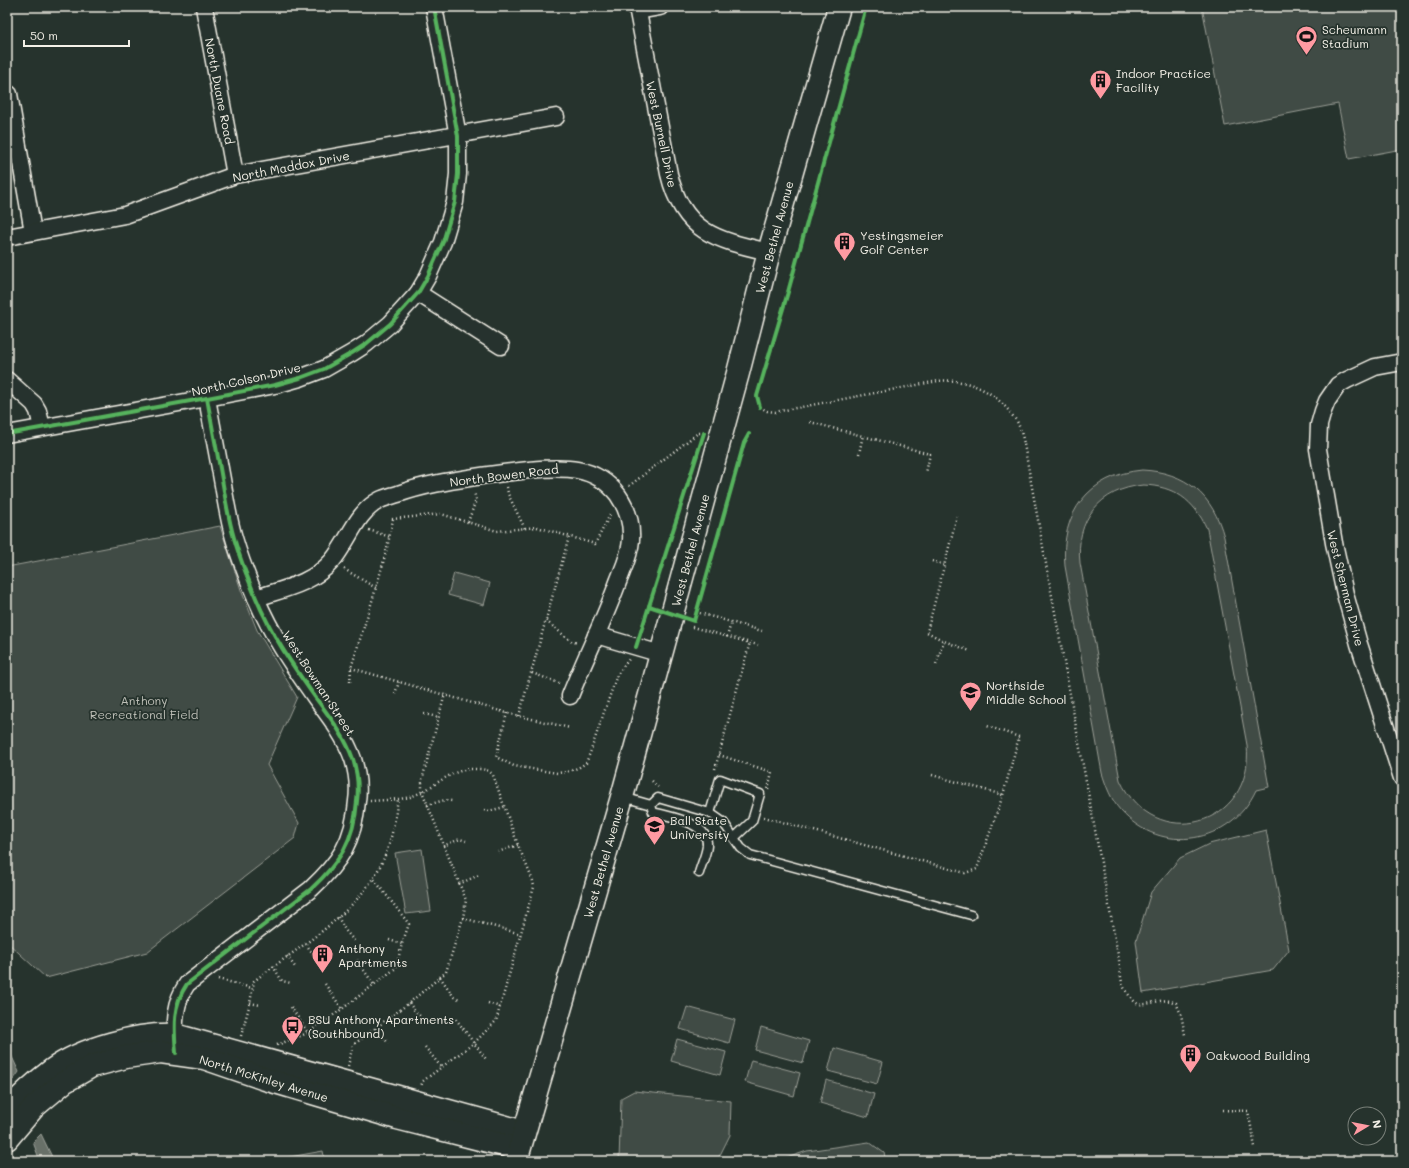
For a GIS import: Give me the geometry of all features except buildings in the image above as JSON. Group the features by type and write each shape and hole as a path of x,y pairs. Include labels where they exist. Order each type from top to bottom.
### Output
{"main road":[{"name":"West Bethel Avenue","path":"520,1147 622,797 738,373 769,252 839,7"},
{"name":"North McKinley Avenue","path":"7,1139 34,1107 70,1059 94,1049 132,1039 160,1034 175,1044 520,1147"},
{"name":"North McKinley Avenue","path":"7,1111 29,1088 59,1075"}],"street":[{"name":"North Duane Road","path":"204,7 236,175"},
{"name":"North Colson Drive","path":"7,434 207,398 275,385 300,378 324,368 366,344 390,324 418,293 428,276 443,242 455,202 458,174 458,136 434,7"},
{"path":"638,9 660,7"},
{"name":"West Burnell Drive","path":"638,9 669,174 673,191 682,208 693,222 708,233 722,240 769,252"},
{"path":"9,94 33,232"},
{"name":"North Maddox Drive","path":"7,237 125,215 236,175 458,136 556,117"},
{"path":"418,293 501,346"},
{"name":"West Sherman Drive","path":"1402,362 1376,367 1338,385 1323,411 1319,425 1318,449 1334,543 1345,594 1359,644 1402,778"},
{"path":"7,380 34,404 38,411 42,427"},
{"name":"West Bowman Street","path":"175,1044 174,1024 176,1010 182,991 187,984 311,889 323,878 341,856 349,841 354,827 358,800 358,782 356,771 353,759 346,743 290,662 264,616 256,598 234,538 207,398"},
{"name":"North Bowen Road","path":"256,598 302,584 309,580 332,561 357,521 372,505 381,499 436,483 504,473 558,468 587,472 604,480 619,497 626,508 629,518 630,549 611,602 571,692"},
{"path":"593,642 636,647 661,654"}],"lane":[{"path":"710,813 720,779 760,794 752,821 734,838"},
{"path":"622,797 651,805"},
{"path":"651,805 658,798 710,813 723,822 741,848 750,855 971,915"},
{"path":"651,805 653,812 697,826 704,833 707,845 699,873"}],"path":[{"path":"759,401 760,406 767,411 775,412 938,380 948,380 974,385 992,394 1007,408 1019,425 1024,444 1118,950 1123,988 1134,1001 1139,1004 1169,1000 1176,1003 1181,1014 1185,1035"},
{"path":"810,422 930,454 926,473"},
{"path":"350,682 351,668 376,588 390,537 393,518 441,514 497,531 537,527 594,544 624,490 698,433 704,433 702,440"},
{"path":"859,454 863,435"},
{"path":"504,473 508,494 524,528"},
{"path":"468,522 476,500 472,478"},
{"path":"957,516 926,632 970,651"},
{"path":"357,521 370,531 390,537"},
{"path":"519,716 570,537"},
{"path":"332,561 376,588"},
{"path":"932,561 944,565"},
{"path":"698,605 696,614 762,631"},
{"path":"546,621 571,641 593,642"},
{"path":"727,637 731,623"},
{"path":"692,627 758,645"},
{"path":"936,664 944,641"},
{"path":"714,774 750,642"},
{"path":"507,713 496,757 514,766 557,773 578,768 586,763 617,675 636,647"},
{"path":"351,668 507,713 570,728"},
{"path":"532,673 571,692"},
{"path":"395,694 399,682"},
{"path":"348,1068 353,1045 409,1003 446,972 463,918 466,900 422,791 422,780 444,694"},
{"path":"424,714 438,717"},
{"path":"762,816 965,873 977,869 1003,795 1019,737 987,726"},
{"path":"719,755 772,772 767,794"},
{"path":"358,800 371,801 398,799 412,796 458,771 468,768 490,771 493,775 518,845 533,881 534,887 496,1022 474,1043 423,1082 421,1088"},
{"path":"932,775 1003,795"},
{"path":"652,781 659,788"},
{"path":"240,1040 254,981 287,956 306,944 338,917 353,903 373,878 386,853 392,835 398,799"},
{"path":"428,805 445,800 452,801"},
{"path":"484,810 489,811 504,806"},
{"path":"443,846 460,839 466,841"},
{"path":"498,852 518,845"},
{"path":"459,884 479,875"},
{"path":"281,1050 274,1048 279,1043 308,1033 342,1010 396,968 409,924 373,878"},
{"path":"338,917 345,930 355,942"},
{"path":"463,918 521,934"},
{"path":"389,940 402,944"},
{"path":"306,944 323,968"},
{"path":"287,956 295,967"},
{"path":"357,960 374,985"},
{"path":"273,966 282,981 291,983"},
{"path":"211,977 252,988"},
{"path":"440,977 454,996 460,999"},
{"path":"325,984 342,1010"},
{"path":"250,1003 260,1005"},
{"path":"409,1003 417,1014 422,1017"},
{"path":"488,1003 500,1007"},
{"path":"291,1007 308,1033"},
{"path":"456,1019 486,1059"},
{"path":"376,1028 382,1037 389,1043"},
{"path":"425,1047 441,1067"},
{"path":"1223,1110 1248,1111 1255,1147"}],"green space":[{"name":"Scheumann Stadium","path":"1202,7 1402,7 1402,149 1349,159 1338,104 1225,126"},
{"path":"1142,470 1158,472 1172,475 1184,481 1195,488 1213,509 1224,537 1269,787 1256,790 1245,808 1230,822 1213,832 1194,838 1175,838 1155,834 1137,825 1121,811 1114,802 1102,773 1065,566 1065,547 1067,529 1073,514 1082,500 1093,489 1107,480 1123,473","holes":["1143,485 1164,488 1182,496 1196,510 1207,529 1247,745 1245,773 1235,795 1219,812 1199,821 1177,823 1155,817 1136,803 1120,780 1080,563 1082,533 1086,520 1094,509 1103,500 1114,493"]},
{"name":"Anthony Recreational Field","path":"220,526 241,590 257,630 297,697 267,765 299,823 295,838 147,952 46,978 7,942 7,567"},
{"path":"454,573 490,583 484,605 448,595"},
{"path":"1266,830 1289,950 1273,970 1143,993 1136,941 1151,892 1180,858 1209,844"},
{"path":"422,849 431,911 406,914 395,853"},
{"path":"687,1007 735,1020 729,1043 680,1029"},
{"path":"761,1027 809,1041 803,1063 755,1050"},
{"path":"677,1039 726,1052 720,1075 671,1061"},
{"path":"834,1048 883,1062 877,1084 828,1071"},
{"path":"751,1060 800,1073 794,1096 745,1082"},
{"path":"826,1080 874,1094 868,1117 820,1103"},
{"path":"634,1091 731,1101 730,1135 717,1161 619,1161 621,1098"},
{"path":"869,1142 884,1153 886,1161 778,1161 807,1151"},
{"path":"323,1151 325,1161 273,1161 273,1160"}],"shaded area":[{"path":"7,1046 19,1072 14,1079 7,1082"},
{"path":"41,1134 54,1161 40,1161 33,1142"}],"cycle path":[{"path":"7,434 207,398 275,385 300,378 324,369 352,353 366,344 390,324 418,293 428,276 443,242 455,202 458,174 458,136 434,7"},
{"path":"760,407 757,396 788,292 866,7"},
{"path":"176,1053 176,1009 182,992 187,984 311,889 321,879 338,860 349,839 353,828 358,796 356,769 346,742 275,637 244,569 229,519 207,398"},
{"path":"636,647 704,433"},
{"path":"649,606 694,621 744,443 749,434"}],"place":[{"name":"Scheumann Stadium","path":"1307,56"},
{"name":"Indoor Practice Facility","path":"1101,100"},
{"name":"Yestingsmeier Golf Center","path":"844,262"},
{"name":"Northside Middle School","path":"971,712"},
{"name":"Ball State University","path":"654,846"},
{"name":"Anthony Apartments","path":"323,974"},
{"name":"BSU Anthony Apartments (Southbound)","path":"293,1046"},
{"name":"Oakwood Building","path":"1190,1074"}]}
